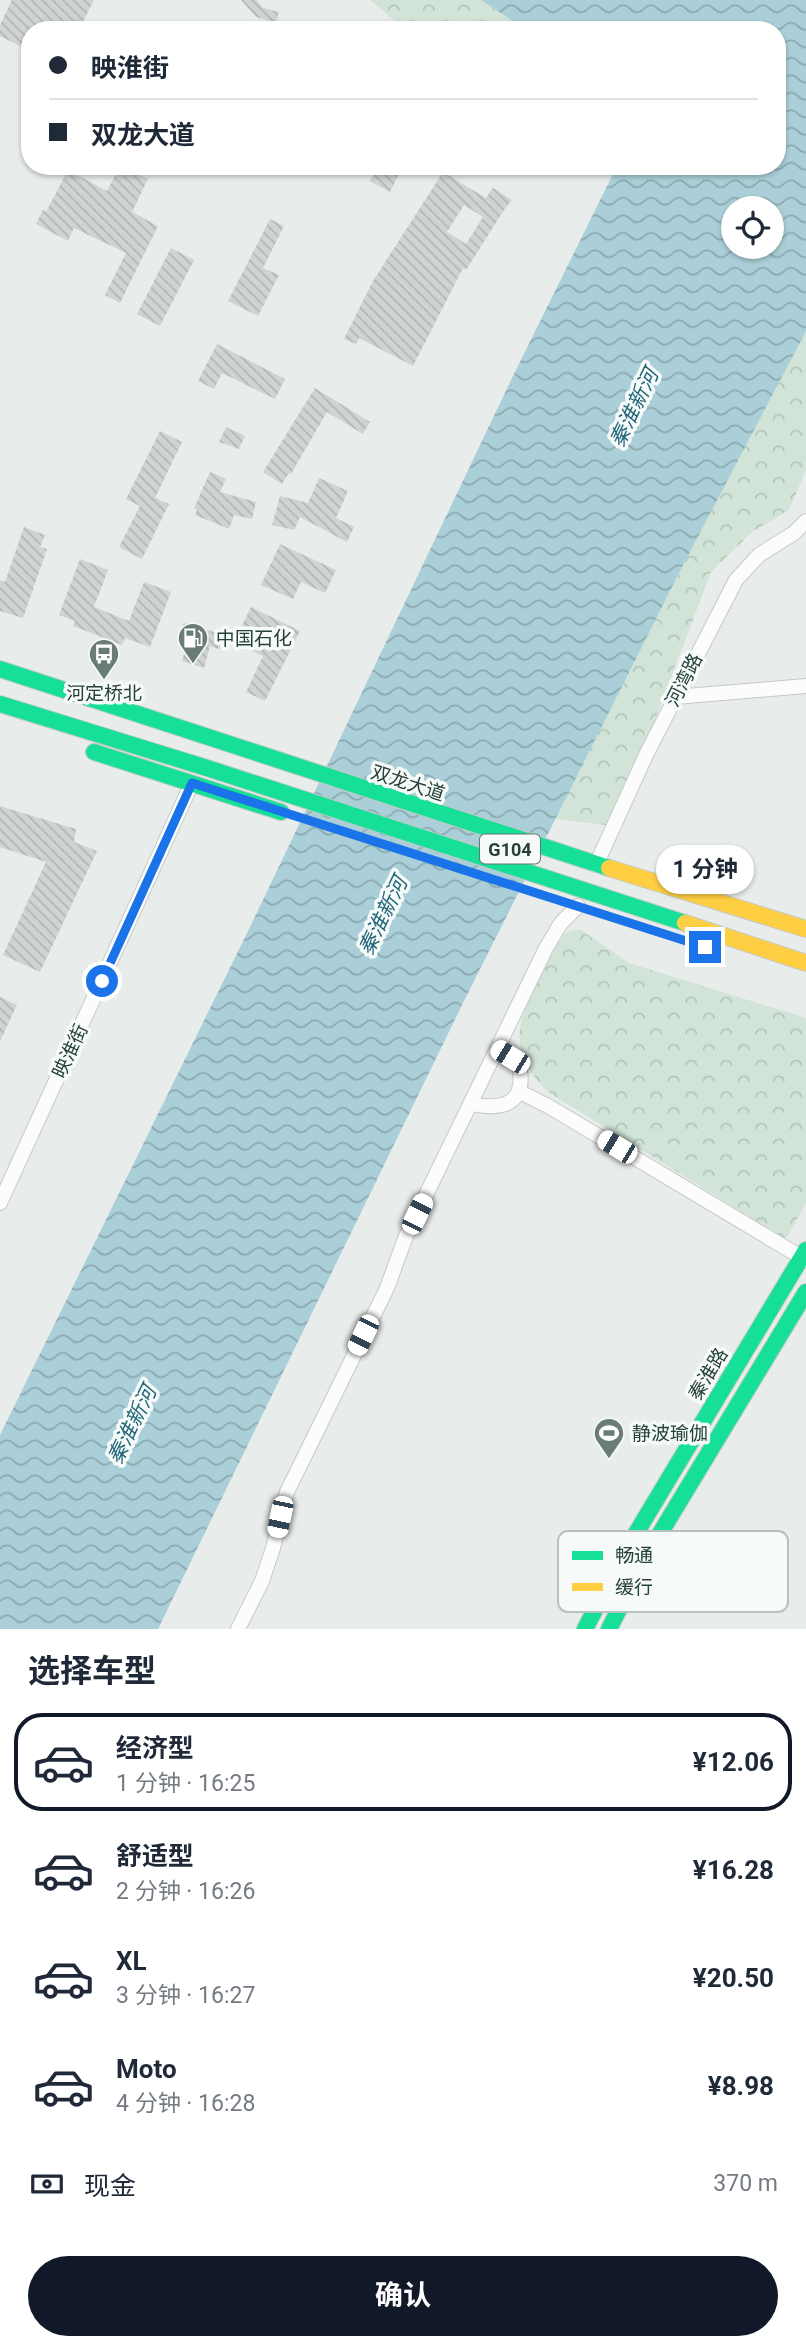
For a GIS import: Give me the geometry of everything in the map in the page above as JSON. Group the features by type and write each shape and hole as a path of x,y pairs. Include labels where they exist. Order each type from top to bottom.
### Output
{"main road":[{"name":"双龙大道","path":"0,669 306,772 806,929"},
{"name":"G104","path":"0,686 210,761 806,963"},
{"name":"G104","path":"0,704 210,761 806,944"},
{"path":"77,747 295,816"},
{"name":"秦淮路","path":"638,1531 805,1256"},
{"path":"662,1531 806,1292"},
{"name":"秦淮路","path":"584,1629 593,1612"},
{"path":"608,1629 617,1612"}],"street":[{"name":"河湾路","path":"589,863 736,580 759,555 794,533 806,521"},
{"path":"676,697 806,686"},
{"name":"映淮街","path":"0,1203 192,783"},
{"path":"239,1629 265,1570 287,1492 387,1288 406,1236 546,948 561,923 578,906"},
{"path":"471,1104 501,1106 520,1092 522,1080 519,1065 497,1049"},
{"path":"520,1092 548,1105 805,1256"}],"green space":[{"path":"370,0 806,0 786,122 786,21 395,21"},
{"path":"806,303 806,470 789,510 752,532 711,572 615,826 555,819"},
{"path":"571,930 581,930 629,963 806,1018 806,1203 786,1239 551,1094 533,1075 523,1057 521,1023 555,947 562,936"}],"water":[{"name":"秦淮新河","path":"481,0 806,0 806,331 683,565 464,1001 158,1629 0,1629 0,1435 252,923 512,378 613,175 786,175 786,21 513,21"}],"building":[{"path":"12,0 94,0 84,21 21,21 21,46 0,36 0,25"},
{"path":"241,0 256,0 263,8 279,12 277,21 256,17"},
{"path":"65,175 77,175 107,191 115,175 139,175 148,179 132,212 158,226 120,303 105,295 126,253 74,228 68,241 36,224 43,210 46,212"},
{"path":"373,175 398,175 390,192 370,181"},
{"path":"441,175 448,175 486,198 493,188 512,200 466,270 463,268 413,366 359,338 356,344 344,339 373,281","holes":["464,205 483,217 466,244 447,232"]},
{"path":"270,219 284,226 263,268 279,275 258,316 228,301"},
{"path":"171,248 194,260 160,326 137,314"},
{"path":"217,344 285,379 275,399 222,373 214,389 198,381"},
{"path":"315,388 370,422 363,434 327,412 291,474 289,473 282,484 263,472"},
{"path":"226,427 245,436 239,449 219,442"},
{"path":"160,431 182,442 155,498 169,504 142,559 119,547 140,506 126,499"},
{"path":"210,472 226,479 220,492 256,502 252,519 234,515 229,529 195,515 197,510 194,508"},
{"path":"319,478 348,491 336,518 354,527 347,542 300,517 294,530 272,525 280,496 308,503"},
{"path":"24,527 45,535 40,547 47,549 23,618 0,611 0,580 5,582"},
{"path":"280,544 336,570 325,593 301,582 293,599 261,585"},
{"path":"80,559 108,570 94,607 129,621 144,582 171,592 150,647 125,638 122,645 73,626 75,621 59,615"},
{"path":"251,607 300,631 265,701 246,692 263,656 234,642"},
{"path":"184,623 224,635 219,649 210,646 204,668 182,661 188,640 180,638"},
{"path":"0,806 76,829 74,842 97,851 40,972 3,955 46,862 0,847"},
{"path":"0,997 17,1005 0,1041"}],"traffic: fast":[{"path":"0,669 609,868"},
{"path":"0,704 685,923"},
{"path":"94,752 281,812"},
{"path":"637,1531 806,1250"},
{"path":"662,1531 806,1292"},
{"path":"585,1629 594,1612"},
{"path":"609,1629 618,1612"}],"traffic: slow":[{"path":"609,868 806,929"},
{"path":"685,923 806,963"}],"place":[{"name":"中国石化","path":"193,665"},
{"name":"河定桥北","path":"104,681"},
{"name":"静波瑜伽","path":"609,1460"}],"route":[{"path":"102,981 192,783 705,947"}]}
